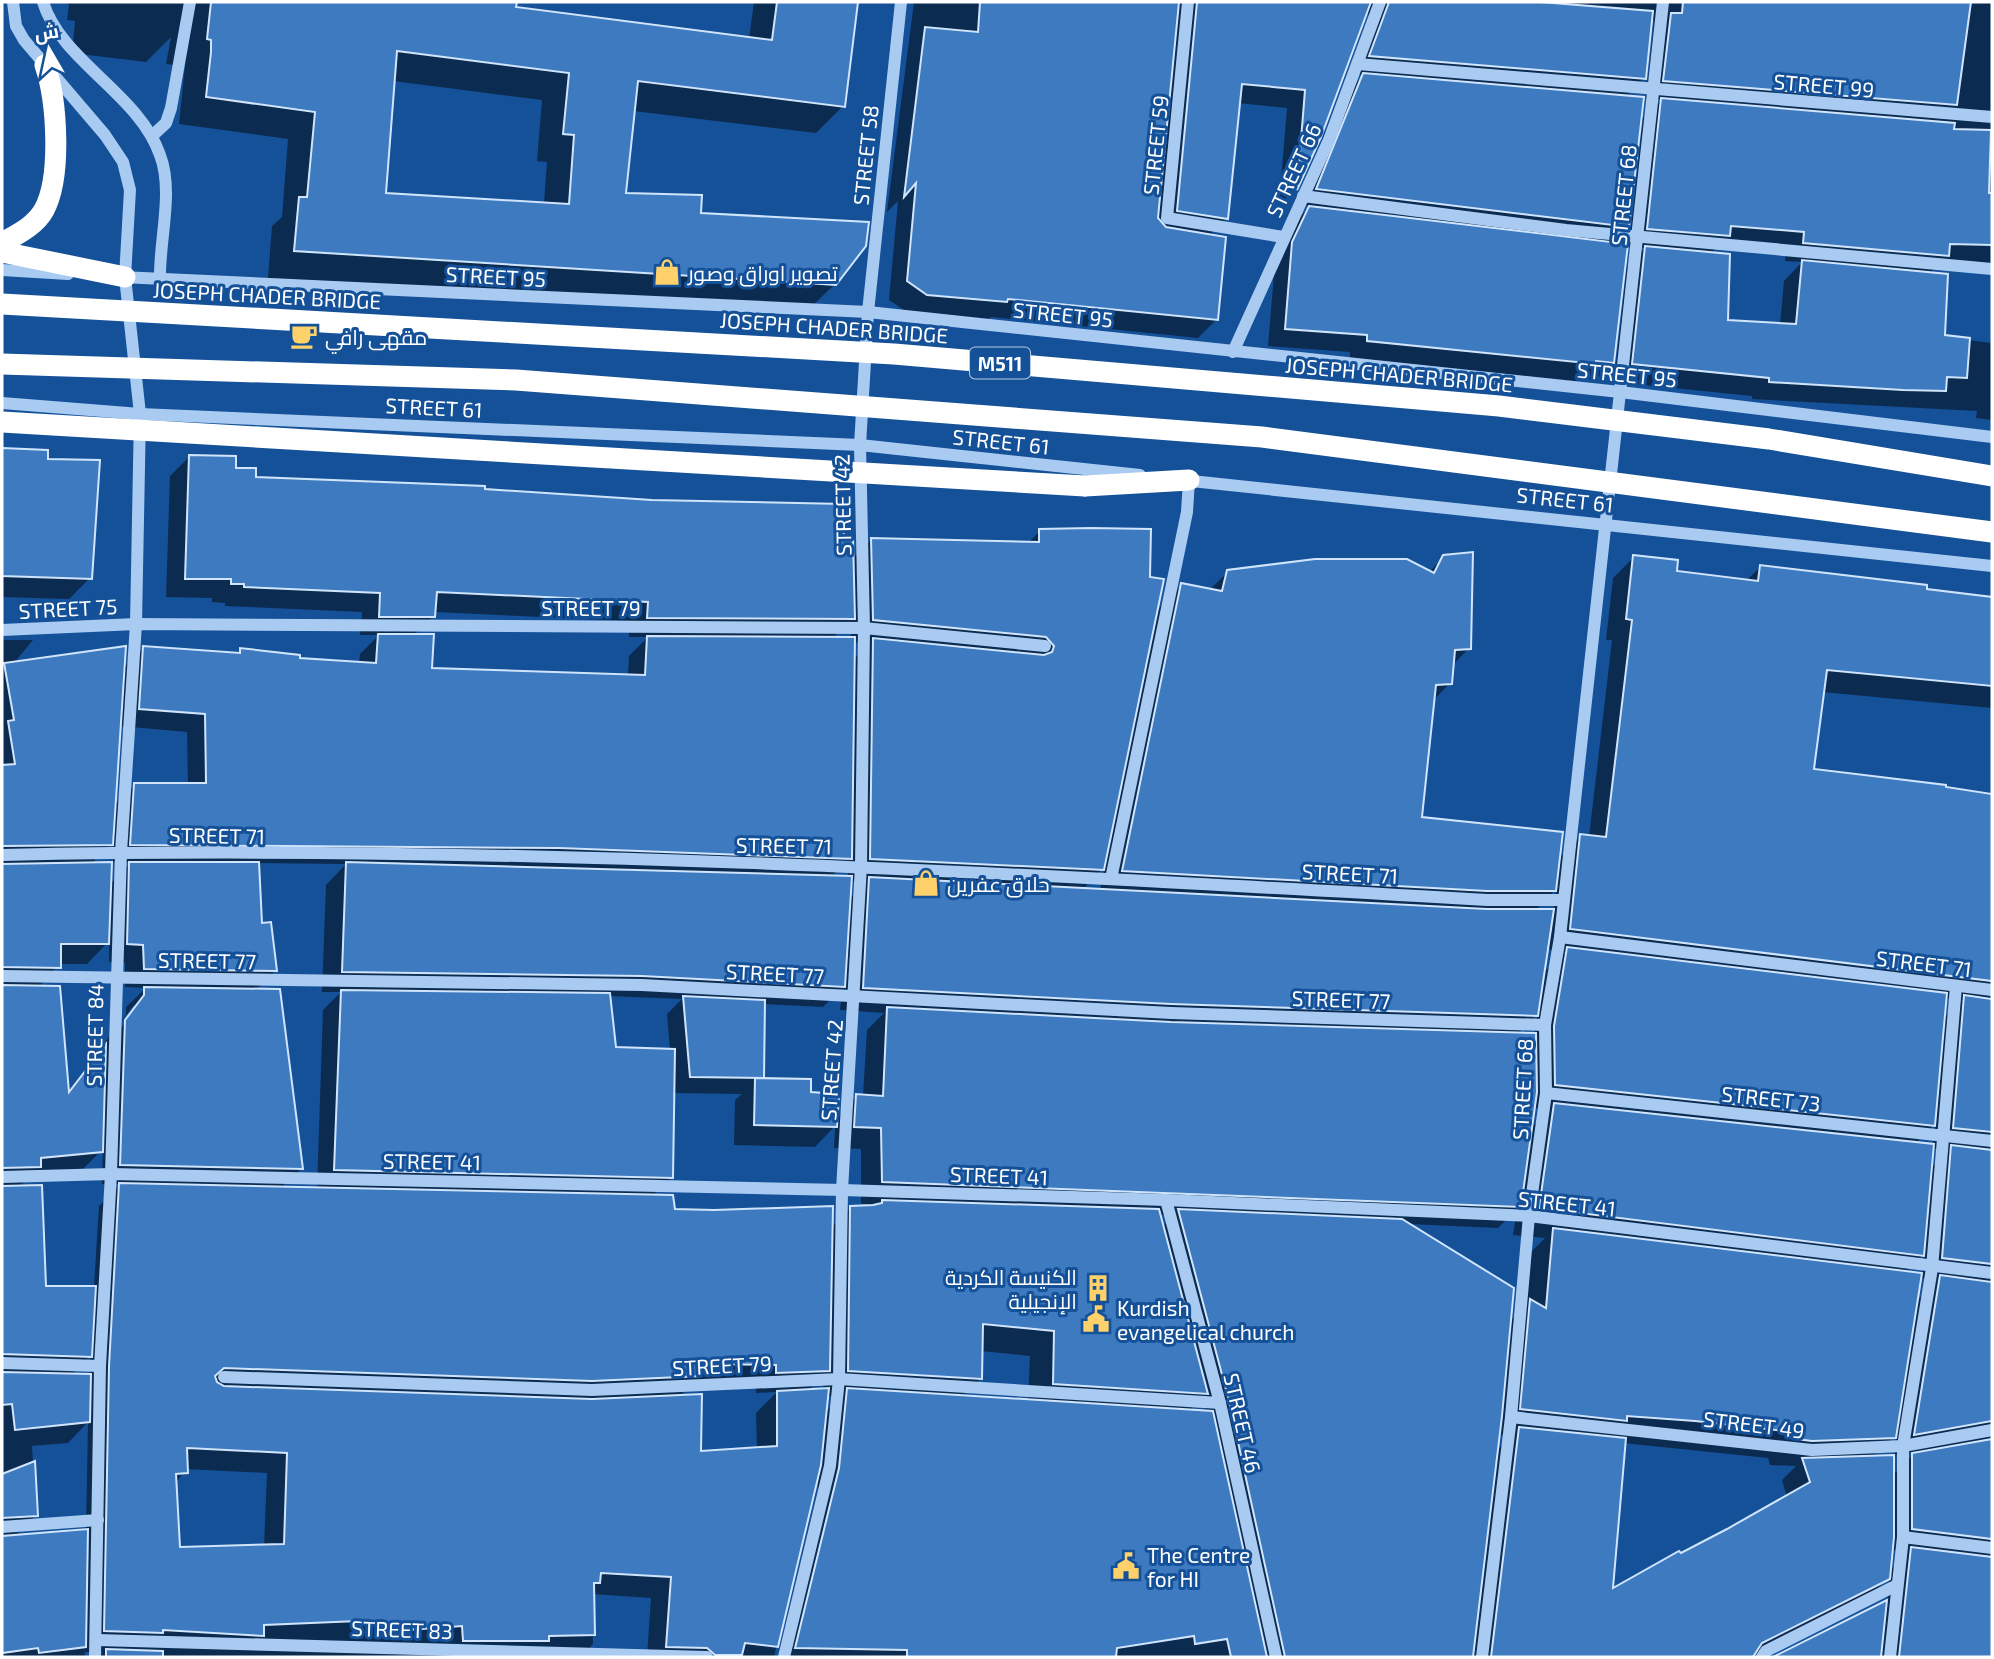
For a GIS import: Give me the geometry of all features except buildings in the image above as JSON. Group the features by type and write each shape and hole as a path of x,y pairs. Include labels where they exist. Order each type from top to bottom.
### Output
{"highway":[{"path":"2,243 31,226 45,209 51,184 54,122 51,82 45,65"},
{"path":"2,252 125,277"},
{"name":"JOSEPH CHADER BRIDGE","path":"2,304 894,354 1499,406 1769,439 1992,476"},
{"path":"2,363 516,380 1262,437 1992,532"},
{"path":"2,422 1085,486 1189,480"}],"street":[{"path":"2,26 16,26 13,2"},
{"path":"43,2 49,20 152,136 161,157 165,179 160,279"},
{"path":"152,136 166,123 171,108 190,2"},
{"name":"STREET 58","path":"868,312 901,2"},
{"name":"STREET 59","path":"1188,2 1167,218 1283,237"},
{"name":"STREET 66","path":"1233,352 1303,196 1358,64 1380,2"},
{"name":"STREET 68","path":"1482,1657 1510,1417 1529,1216 1546,1093 1545,1025 1560,937 1663,2"},
{"name":"STREET 84","path":"16,26 45,65 105,135 123,162 130,190 125,277 140,414 136,624 115,978 111,1174 100,1366 97,1640 94,1657"},
{"name":"STREET 99","path":"1358,64 1992,117"},
{"path":"1303,196 1566,230 1638,234 1992,269"},
{"name":"STREET 95","path":"2,270 868,312 1620,392 1992,437"},
{"name":"STREET 42","path":"784,1657 830,1466 839,1379 842,1190 856,997 861,866 864,628 860,445 868,312"},
{"name":"STREET 61","path":"2,403 140,414 860,445 1992,566"},
{"path":"1111,879 1187,512 1189,480"},
{"name":"STREET 79","path":"136,624 864,628 1045,646"},
{"name":"STREET 75","path":"2,630 136,624"},
{"name":"STREET 71","path":"2,855 121,852 861,866 1487,900 1564,900"},
{"name":"STREET 71","path":"1560,937 1992,990"},
{"name":"STREET 77","path":"2,976 642,985 1171,1013 1545,1025"},
{"path":"1890,1657 1903,1537 1903,1446 1932,1268 1956,986"},
{"name":"STREET 73","path":"1546,1093 1992,1141"},
{"name":"STREET 41","path":"2,1177 111,1174 842,1190 1166,1200 1529,1216 1932,1268 1992,1273"},
{"name":"STREET 46","path":"1166,1200 1220,1403 1276,1657"},
{"path":"2,1363 100,1366"},
{"name":"STREET 79","path":"225,1377 592,1391 839,1379 1220,1403"},
{"name":"STREET 49","path":"1510,1417 1812,1450 1903,1446 1992,1430"},
{"path":"2,1527 98,1520"},
{"path":"1903,1537 1992,1548"},
{"path":"1762,1657 1766,1651 1897,1585"},
{"name":"STREET 83","path":"97,1640 707,1657"}],"place":[{"name":"تصوير اوراق وصور","path":"667,272"},
{"name":"مقهى رافي","path":"304,336"},
{"name":"حلاق عفرين","path":"926,883"},
{"name":"الكنيسة الكردية الإنجيلية","path":"1098,1288"},
{"name":"Kurdish evangelical church","path":"1096,1319"},
{"name":"The Centre for HI","path":"1126,1566"}]}
